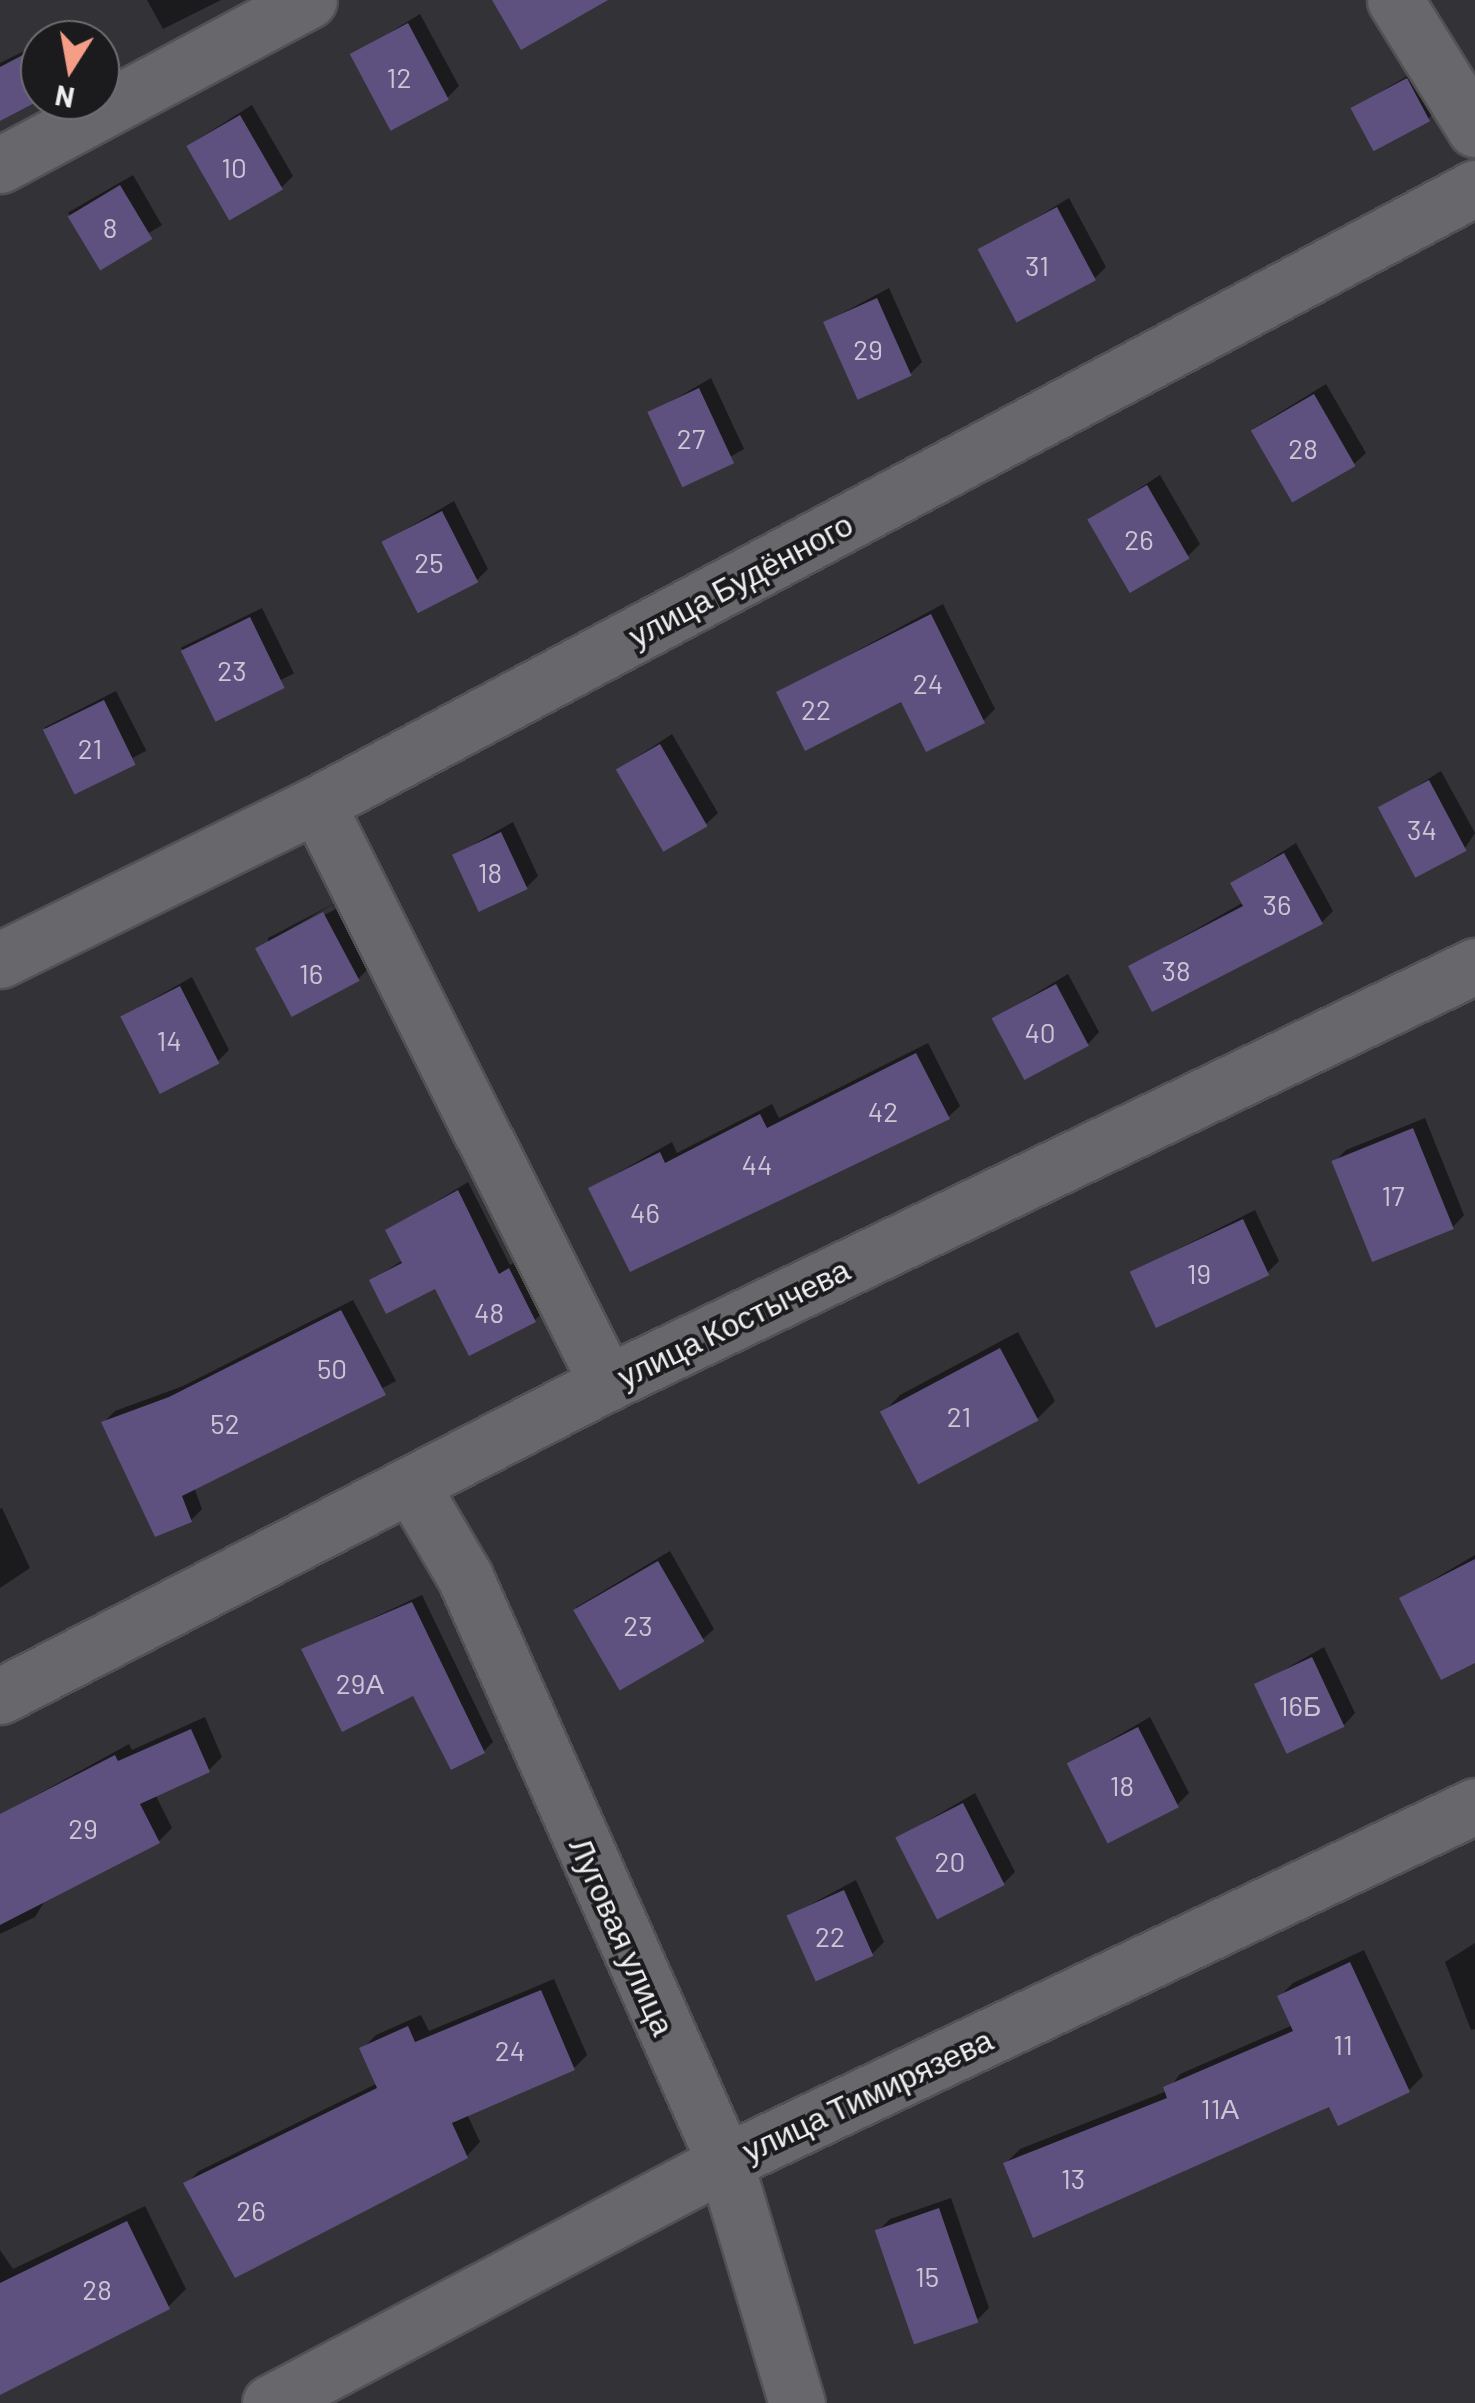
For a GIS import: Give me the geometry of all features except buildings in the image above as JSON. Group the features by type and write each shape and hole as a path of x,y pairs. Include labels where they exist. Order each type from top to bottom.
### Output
{"street":[{"path":"0,165 309,0"},
{"path":"1395,0 1475,129"},
{"name":"улица Будённого","path":"0,960 317,804 1475,188"},
{"path":"317,804 607,1383"},
{"name":"улица Костычева","path":"0,1696 607,1383 1475,966"},
{"name":"Луговая улица","path":"410,1485 465,1577 726,2162 796,2403"},
{"name":"улица Тимирязева","path":"270,2403 726,2162 1475,1806"}]}
